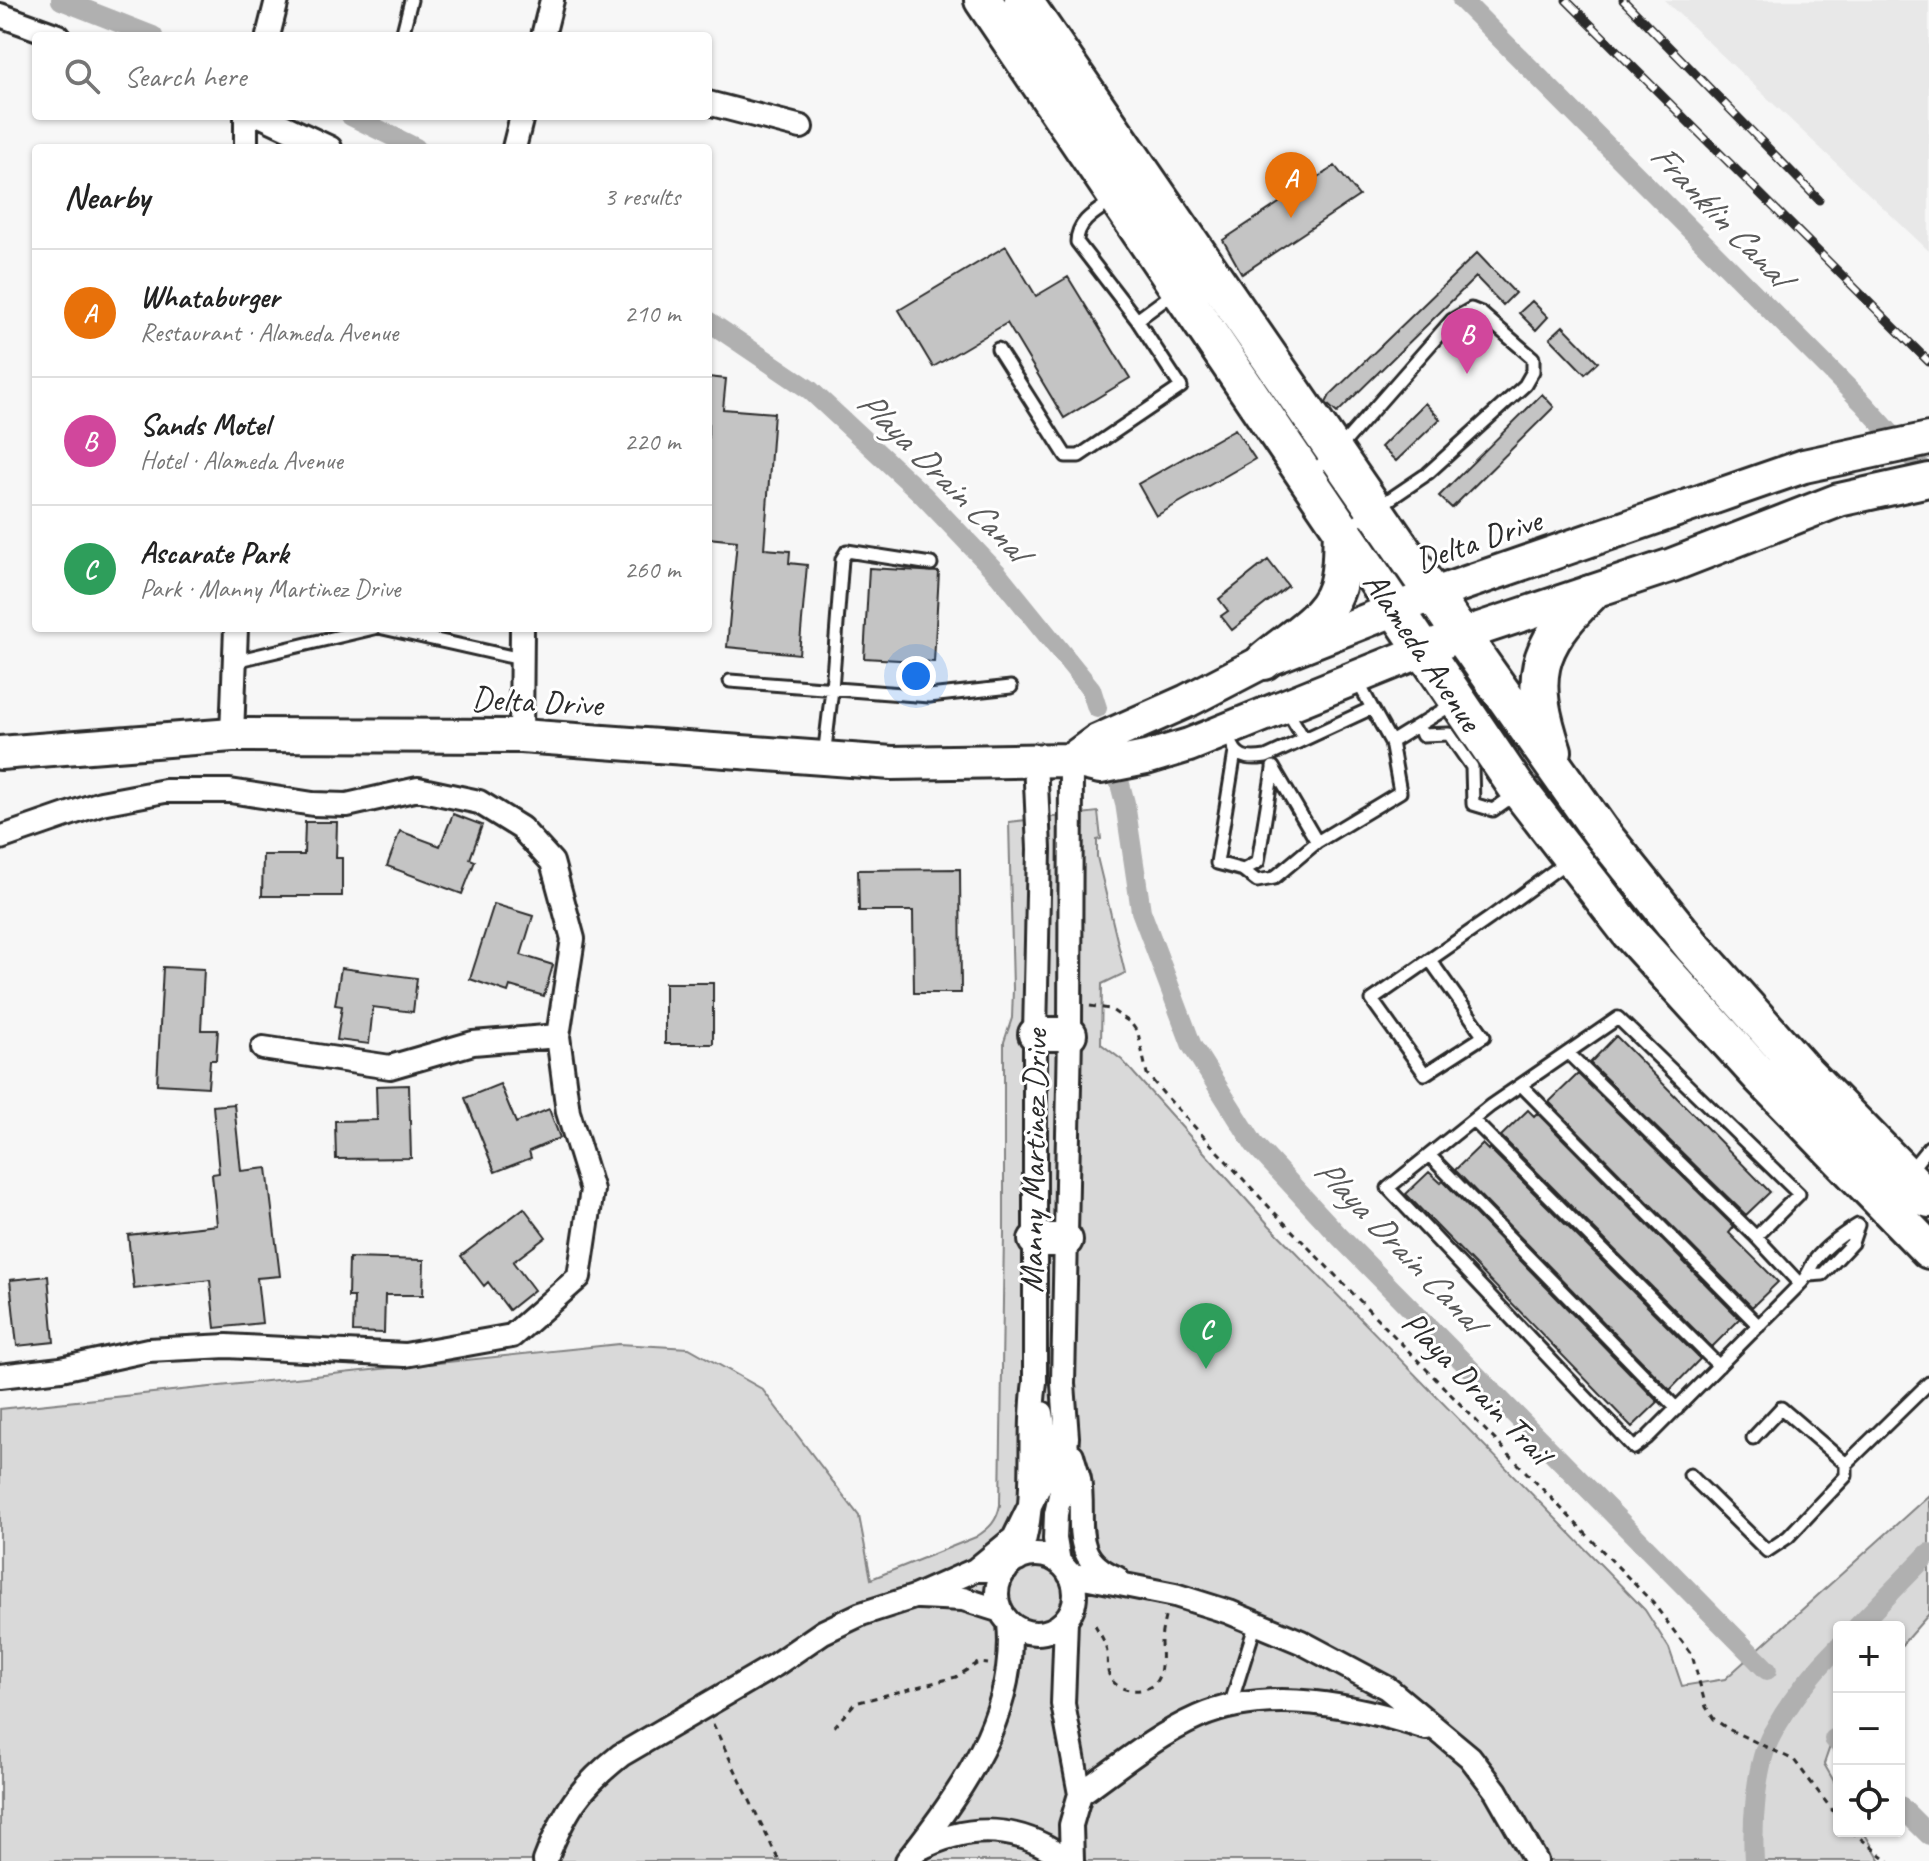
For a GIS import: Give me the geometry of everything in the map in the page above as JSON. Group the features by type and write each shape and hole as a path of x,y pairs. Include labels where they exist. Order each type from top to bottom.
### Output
{"main road":[{"name":"Alameda Avenue","path":"983,0 1131,189 1193,279 1305,476 1519,791 1588,846"},
{"name":"Alameda Avenue","path":"1023,0 1131,189"},
{"name":"Alameda Avenue","path":"1193,279 1336,452 1561,775 1588,846 1629,932 1761,1077 1888,1200 1929,1250"},
{"name":"Delta Drive","path":"1071,760 1097,741 1264,661 1434,594 1804,466 1929,439"},
{"name":"Delta Drive","path":"0,753 232,735 521,736 892,763 1071,760 1100,767 1226,739 1284,707 1461,635 1590,594 1839,500 1929,480"},
{"path":"1264,661 1330,606 1339,579 1342,532"},
{"path":"1561,775 1544,725 1538,692 1539,672 1552,637 1568,614 1590,594"},
{"path":"1201,693 1226,739"},
{"path":"1035,1034 1070,1019"}],"street":[{"path":"269,32 277,0"},
{"path":"544,32 552,0"},
{"path":"0,15 47,32"},
{"path":"712,104 801,127"},
{"path":"246,120 246,144"},
{"path":"270,120 322,144"},
{"path":"515,144 521,120"},
{"path":"232,735 236,632"},
{"path":"521,736 522,632"},
{"name":"Manny Martinez Drive","path":"1012,1565 1024,1543 1029,1508 1032,1403 1051,1240 1070,1019 1071,760"},
{"name":"Manny Martinez Drive","path":"1035,761 1039,849 1035,1034 1067,1437 1055,1539 1064,1568"},
{"path":"0,838 101,803 165,791 230,791 313,804 347,805 418,789 479,802 521,828 552,862 573,939 558,1036 568,1112 592,1190 579,1277 512,1336 405,1355 227,1346 148,1350 61,1369 0,1376"},
{"path":"263,1048 390,1067 473,1043 558,1036"},
{"path":"1067,1437 1079,1480 1080,1537 1086,1554 1097,1567 1111,1576 1141,1587"},
{"path":"545,1861 561,1821 579,1795 621,1755 775,1665 823,1632 975,1570 1014,1538 1029,1508"},
{"path":"975,1570 1012,1565 1039,1555 1064,1568 1175,1595 1301,1642 1387,1688 1470,1757 1496,1791 1536,1861"},
{"path":"910,1856 974,1765 1006,1690 1011,1653 997,1590 1012,1565"},
{"path":"1064,1568 1074,1585 1075,1598 1066,1620 1063,1704 1080,1794 1071,1825 1070,1861"},
{"path":"914,1597 963,1599 1005,1617 1032,1633 1044,1632 1066,1620"},
{"path":"1080,1794 1168,1732 1230,1706 1329,1703 1370,1710 1439,1732"},
{"path":"910,1856 939,1838 966,1832 996,1831 1024,1836 1049,1846 1070,1861"}],"lane":[{"path":"403,32 411,0"},
{"path":"998,349 1066,456 1079,456 1181,387 1137,320 1077,242 1077,231 1083,222 1131,189"},
{"path":"1137,320 1193,279"},
{"path":"1305,476 1336,452 1452,320 1471,309 1481,313 1533,358 1533,371 1525,385 1426,474 1342,532"},
{"path":"823,757 832,689 842,559 847,551 931,564"},
{"path":"235,661 357,632"},
{"path":"401,632 521,659"},
{"path":"1226,739 1217,863 1243,870 1257,881 1274,878 1317,842 1404,792 1391,742 1355,677"},
{"path":"730,681 929,696 1011,687"},
{"path":"1391,742 1421,731 1457,702"},
{"path":"1284,707 1304,739"},
{"path":"1226,739 1249,759 1266,757 1372,708"},
{"path":"1421,731 1428,749"},
{"path":"1421,731 1449,734 1472,767 1473,804"},
{"path":"1266,757 1317,842"},
{"path":"1243,870 1258,862 1273,769"},
{"path":"1459,801 1493,810 1519,791"},
{"path":"1430,960 1484,1036 1425,1074 1372,1000 1588,846"},
{"path":"1756,1237 1799,1194 1618,1018 1473,1120 1388,1188 1634,1448 1805,1280 1823,1274 1888,1200 1929,1147"},
{"path":"1568,1053 1756,1237 1805,1280"},
{"path":"1521,1085 1759,1326"},
{"path":"1473,1120 1719,1366"},
{"path":"1429,1155 1677,1409"},
{"path":"1690,1475 1767,1551 1788,1537 1846,1476 1846,1464 1929,1383"},
{"path":"1753,1438 1781,1408 1846,1464"},
{"path":"1230,1706 1256,1623"}],"path":[{"name":"Playa Drain Trail","path":"1070,1019 1110,1009 1131,1023 1138,1033 1147,1074 1163,1093 1271,1209 1653,1603 1692,1655 1706,1707 1714,1719 1794,1760 1833,1811"},
{"path":"1095,1625 1105,1642 1111,1680 1119,1687 1142,1690 1156,1681 1162,1672 1161,1640 1166,1611"},
{"path":"834,1727 855,1703 956,1677 978,1663 990,1664"},
{"path":"704,1707 725,1744 779,1861"},
{"path":"1859,1837 1889,1861"}],"shaded area":[{"path":"1664,0 1929,0 1929,251"},
{"path":"1098,812 1101,839 1097,840 1097,857 1125,973 1102,984 1101,1044 1122,1060 1269,1225 1645,1610 1669,1648 1682,1686 1725,1679 1929,1495 1929,1614 1905,1641 1905,1621 1833,1621 1833,1738 1824,1764 1833,1780 1833,1837 1867,1837 1881,1861 0,1861 0,1409 619,1344 689,1348 762,1389 859,1516 871,1579 976,1537 989,1527 1000,1505 1004,1042 1012,1018 1013,989 1009,822"}],"building":[{"path":"1335,166 1359,196 1242,274 1223,240"},
{"path":"1006,246 1036,296 1068,277 1130,378 1064,418 1007,323 933,367 899,310"},
{"path":"1477,253 1515,293 1503,305 1476,277 1337,413 1326,403 1330,395"},
{"path":"1532,301 1548,317 1536,330 1519,313"},
{"path":"1563,326 1598,362 1585,374 1550,338"},
{"path":"712,377 726,379 723,409 774,413 764,549 790,551 789,563 807,565 799,654 727,647 737,541 712,538"},
{"path":"1542,394 1554,407 1452,508 1439,496"},
{"path":"1425,403 1440,419 1396,461 1381,447"},
{"path":"1235,429 1255,459 1156,516 1138,484"},
{"path":"1268,560 1288,586 1232,630 1221,616 1228,611 1219,599"},
{"path":"869,568 939,572 934,662 864,658"},
{"path":"453,814 482,825 470,859 475,861 462,894 387,866 400,831 440,846"},
{"path":"305,822 337,822 336,858 342,858 342,896 262,896 263,855 304,855"},
{"path":"960,869 961,993 914,993 913,911 859,911 858,870"},
{"path":"494,904 533,916 521,955 553,965 544,996 510,986 508,992 470,979"},
{"path":"163,967 204,969 201,1030 218,1030 216,1060 210,1060 208,1087 157,1084"},
{"path":"341,968 417,978 413,1012 373,1007 369,1044 337,1040 342,1006 335,1005"},
{"path":"665,983 713,983 713,1044 665,1044"},
{"path":"1616,1036 1770,1192 1746,1215 1590,1063"},
{"path":"1578,1074 1734,1227 1729,1233 1778,1282 1752,1307 1549,1102"},
{"path":"500,1084 516,1123 549,1109 560,1138 529,1151 531,1158 495,1172 465,1098"},
{"path":"409,1085 411,1158 336,1159 335,1121 377,1120 376,1086"},
{"path":"234,1104 241,1171 267,1168 280,1276 257,1278 262,1323 215,1328 210,1280 134,1289 128,1235 217,1225 212,1174 219,1173 213,1106"},
{"path":"1528,1110 1534,1116 1537,1113 1740,1319 1712,1347 1501,1136"},
{"path":"1482,1144 1700,1359 1670,1390 1455,1170"},
{"path":"1429,1172 1441,1183 1443,1181 1658,1402 1632,1427 1406,1194"},
{"path":"524,1208 546,1237 513,1262 534,1290 509,1310 488,1282 484,1286 461,1256"},
{"path":"349,1258 424,1260 423,1295 385,1295 384,1333 353,1332 354,1297 348,1297"},
{"path":"48,1276 54,1342 17,1346 10,1280"}],"waterway":[{"name":"Playa Drain Canal","path":"61,0 143,32"},
{"name":"Franklin Canal","path":"1462,0 1864,404 1929,476"},
{"name":"Playa Drain Canal","path":"359,120 408,144"},
{"name":"Playa Drain Canal","path":"712,324 810,390 922,494 998,574 1091,689 1097,708"},
{"name":"Playa Drain Canal","path":"1120,784 1141,911 1192,1046 1254,1144 1340,1237 1767,1670"},
{"path":"1863,1621 1929,1553"},
{"path":"1754,1861 1756,1796 1766,1747 1794,1699 1833,1653"},
{"name":"Playa Drain Canal","path":"1905,1811 1929,1835"}],"railway":[{"path":"1566,0 1929,362"},
{"path":"1623,0 1819,200"}],"place":[{"name":"Whataburger","path":"1291,218"},
{"name":"Sands Motel","path":"1467,374"},
{"name":"Ascarate Park","path":"1206,1369"}]}
